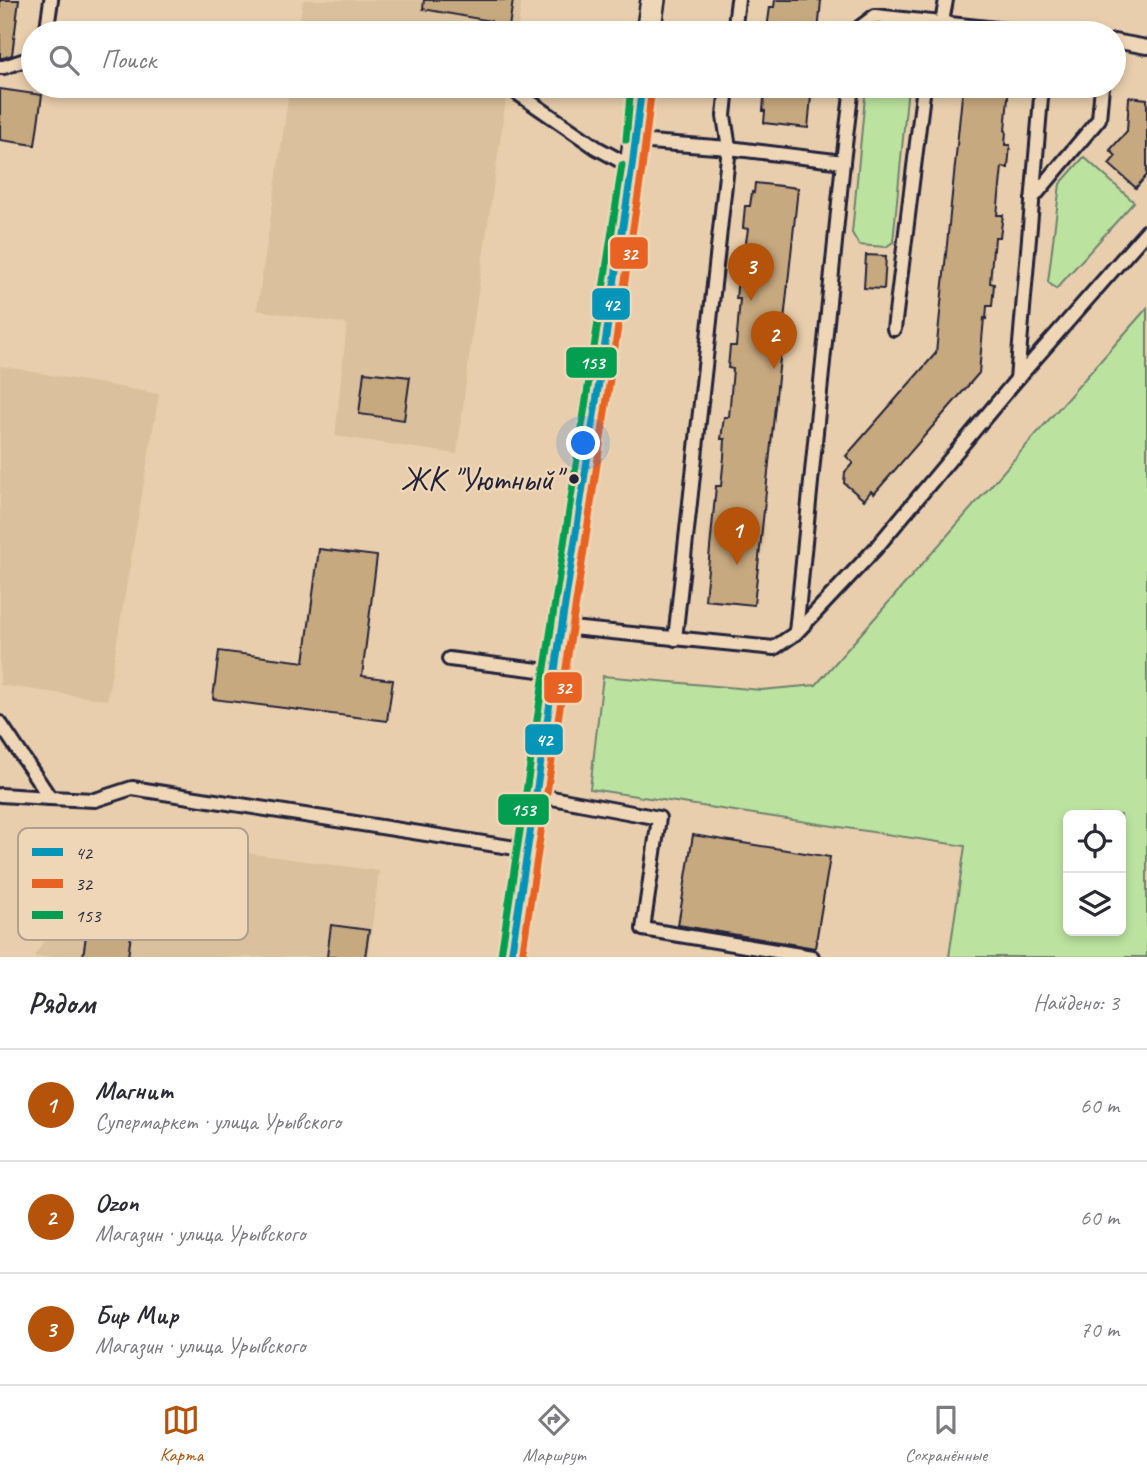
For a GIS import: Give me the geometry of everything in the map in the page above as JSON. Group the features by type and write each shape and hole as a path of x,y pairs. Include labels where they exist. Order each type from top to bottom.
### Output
{"street":[{"path":"650,21 653,0"},
{"path":"511,957 641,98"}],"lane":[{"path":"48,21 51,0"},
{"path":"735,21 738,0"},
{"path":"942,21 946,0"},
{"path":"868,21 875,16 900,21"},
{"path":"1126,43 1147,47"},
{"path":"0,67 21,61"},
{"path":"525,98 597,148 632,167"},
{"path":"675,639 729,148 723,116 725,98"},
{"path":"796,633 851,98"},
{"path":"894,329 923,98"},
{"path":"1017,379 1041,98"},
{"path":"1032,199 1099,119 1101,98"},
{"path":"636,142 729,148 843,162"},
{"path":"561,627 774,648 796,633 876,548 1017,379 1147,231"},
{"path":"449,659 555,672"},
{"path":"0,723 50,798"},
{"path":"0,795 95,800 132,788 528,850"},
{"path":"536,795 659,818 643,929 812,957"}],"shaded area":[{"path":"303,0 522,0 519,21 300,21"},
{"path":"288,98 506,98 457,454 335,436 347,324 257,310"},
{"path":"0,366 159,394 107,700 0,685"},
{"path":"248,853 379,871 368,957 34,957 44,940 248,940"}],"green space":[{"path":"865,98 907,98 893,242 886,247 859,245 852,233"},
{"path":"1084,157 1134,202 1056,289 1048,282 1060,184"},
{"path":"1147,308 1147,957 949,957 965,846 590,789 603,676 761,690 816,685"}],"building":[{"path":"0,0 19,0 12,55 3,58 0,58"},
{"path":"424,0 513,0 510,21 491,21 423,9"},
{"path":"775,0 821,0 819,21 768,21 770,7 774,7"},
{"path":"0,89 21,92 21,98 42,98 35,145 0,140"},
{"path":"1129,97 1147,99 1147,175 1136,188 1109,164 1116,156 1110,150 1127,131"},
{"path":"764,98 811,98 808,128 764,123"},
{"path":"962,98 1008,98 1005,145 1010,145 1008,168 1002,167 997,215 1003,215 1000,237 995,237 993,249 990,283 994,284 992,306 987,306 986,319 984,318 979,373 874,494 871,491 864,500 844,483 845,472 853,463 846,456 936,353"},
{"path":"755,183 798,188 754,605 705,600 716,486 721,486 724,457 725,439 721,439 724,417 729,417 733,369 728,368 730,346 736,346 740,299 736,299 738,277 743,277 748,229 743,228 745,206 750,206"},
{"path":"866,255 886,256 884,289 864,288"},
{"path":"364,372 410,377 404,420 359,414"},
{"path":"319,549 377,556 362,676 393,680 387,721 213,699 219,651 304,662"},
{"path":"693,835 830,857 815,948 678,925"},
{"path":"331,925 369,930 365,957 327,957"},
{"path":"85,940 130,940 128,957 83,957"}],"transit line":[{"name":"153","path":"626,140 630,98"},
{"name":"42","path":"511,957 641,98"},
{"name":"32","path":"522,957 651,98"},
{"name":"153","path":"501,955 622,165"}],"place":[{"name":"Бир Мир","path":"751,301"},
{"name":"Ozon","path":"774,369"},
{"name":"ЖК \"Уютный\"","path":"574,479"},
{"name":"Магнит","path":"737,565"}]}
